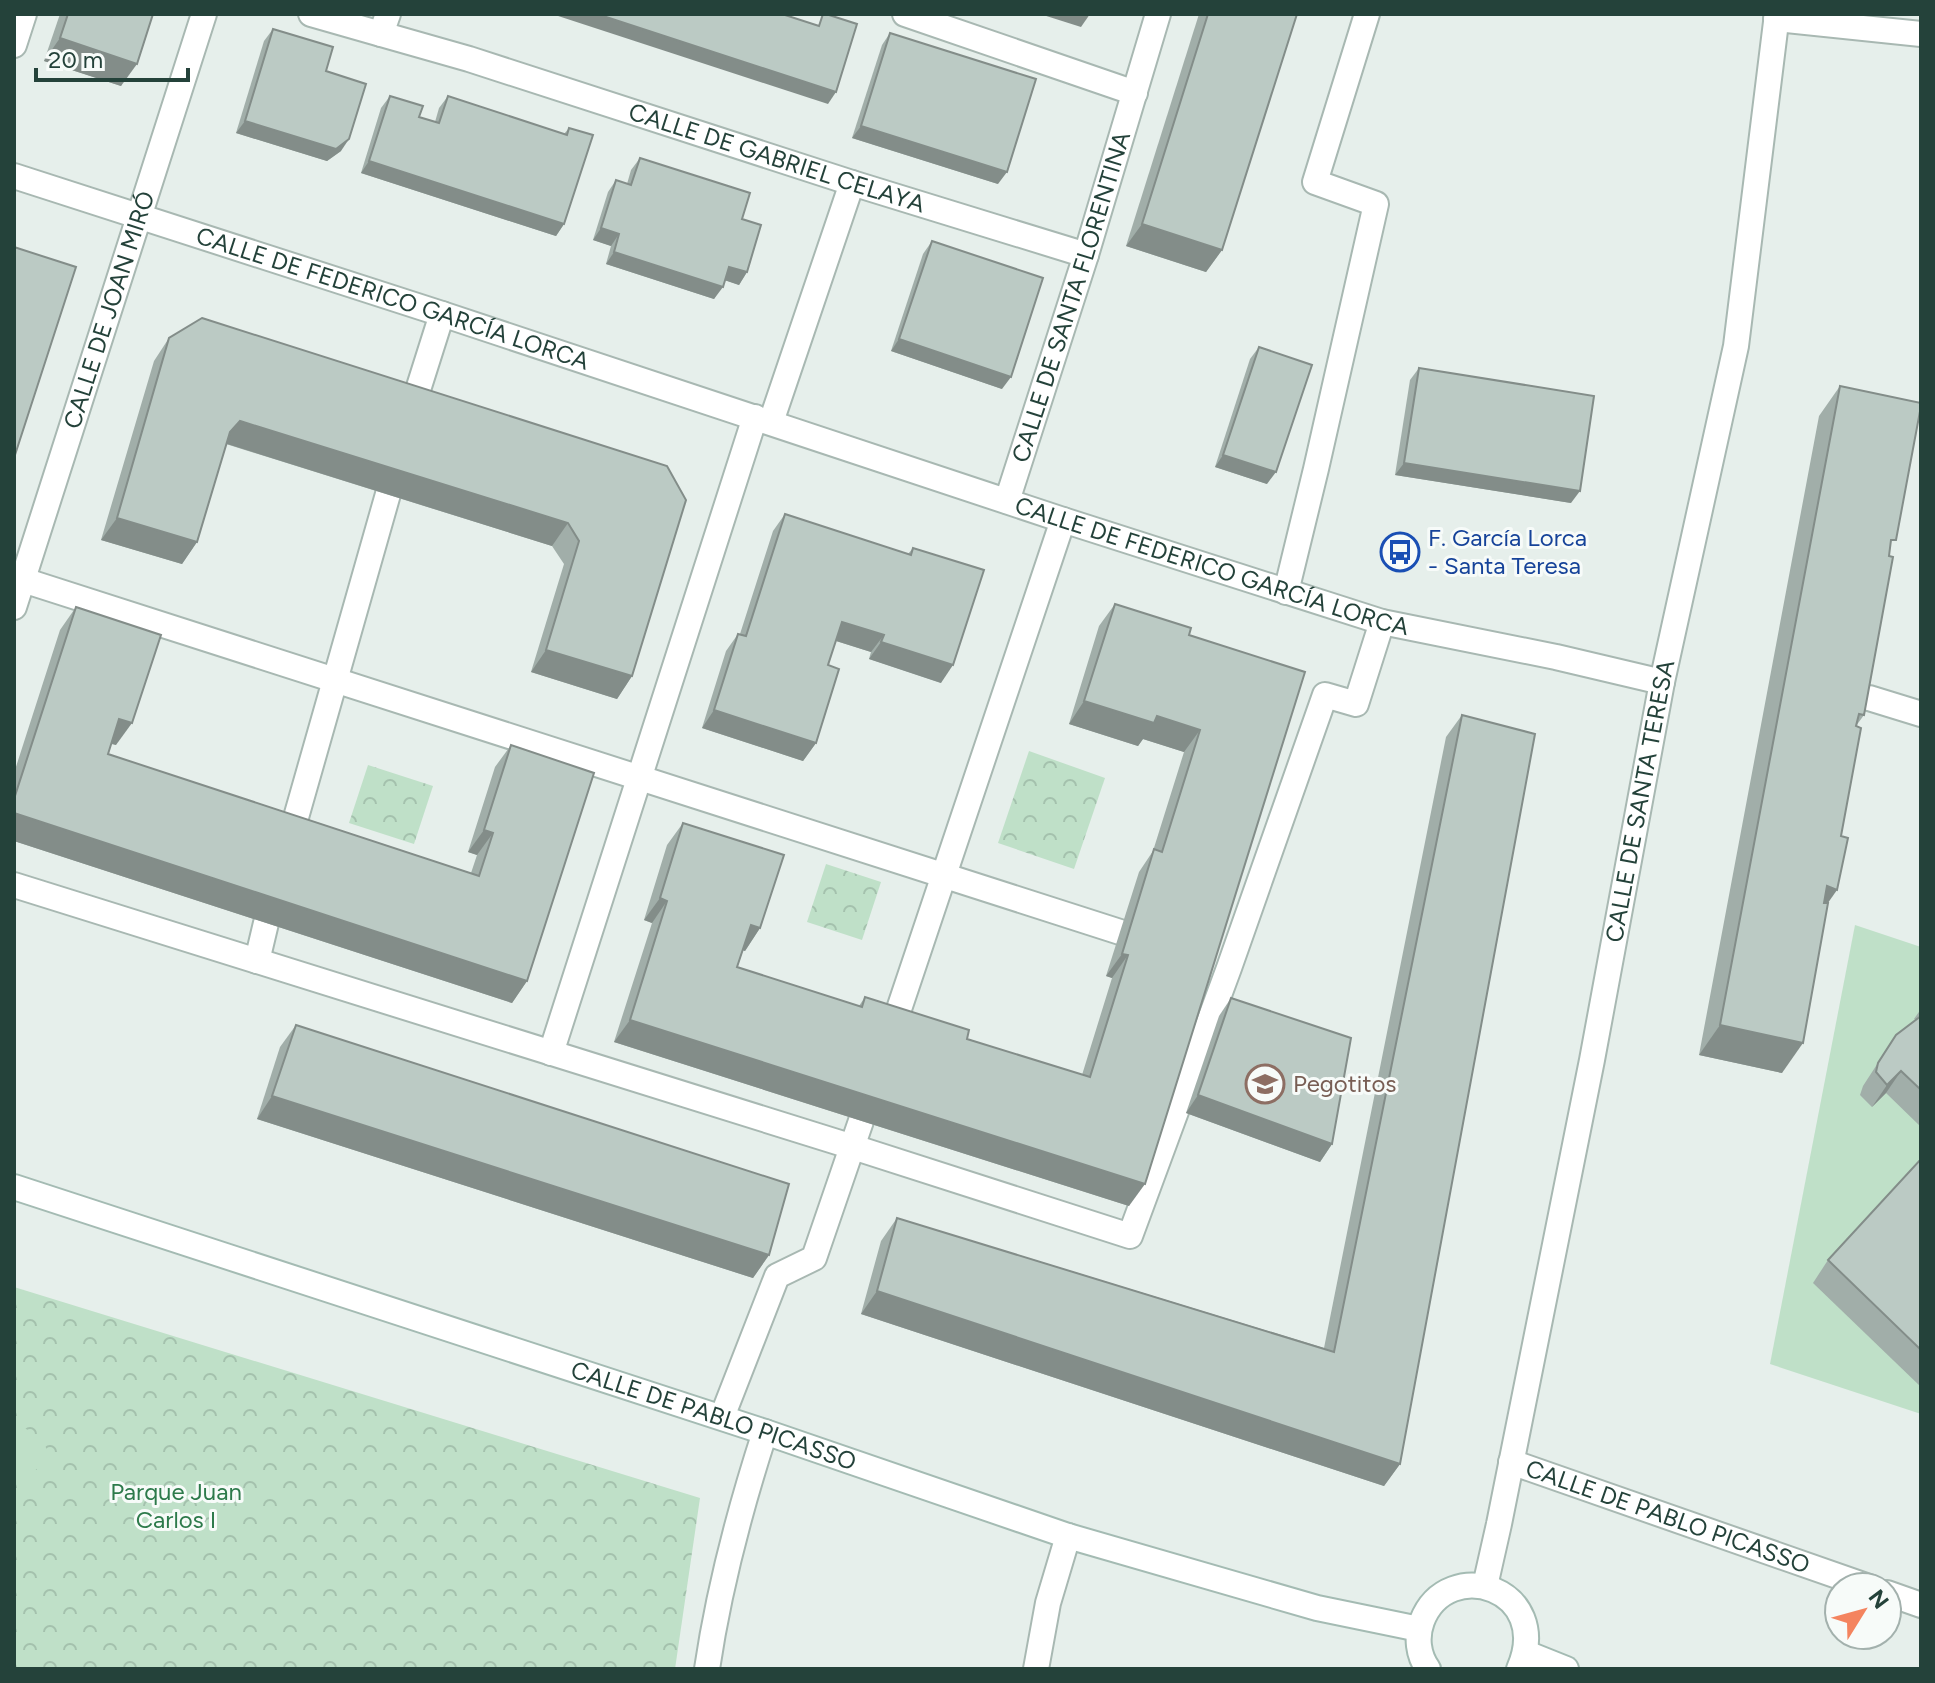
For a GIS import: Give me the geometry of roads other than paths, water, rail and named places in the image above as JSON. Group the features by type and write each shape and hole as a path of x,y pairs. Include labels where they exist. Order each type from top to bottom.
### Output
{"street":[{"path":"14,45 24,14"},
{"name":"CALLE DE JOAN MIRÓ","path":"14,607 23,580 22,550 139,216 204,14"},
{"path":"311,14 385,24"},
{"path":"905,14 1135,93"},
{"name":"CALLE DE SANTA FLORENTINA","path":"1007,501 1086,255 1158,14"},
{"path":"1286,592 1376,204 1315,182 1367,14"},
{"path":"1776,16 1921,34"},
{"name":"CALLE DE SANTA TERESA","path":"1485,1586 1592,1060 1662,682 1736,346 1776,16"},
{"name":"CALLE DE GABRIEL CELAYA","path":"385,24 469,59 1086,255"},
{"name":"CALLE DE FEDERICO GARCÍA LORCA","path":"14,176 1382,622 1662,682"},
{"path":"551,1053 639,778 763,419 852,183"},
{"path":"411,412 442,314"},
{"path":"289,842 388,494"},
{"path":"891,1033 1063,520"},
{"path":"23,580 1120,932"},
{"path":"14,885 1130,1236 1217,965 1325,695 1356,704 1382,622"},
{"path":"1869,698 1921,714"},
{"path":"257,961 266,923"},
{"path":"722,1417 777,1276 814,1258 861,1121"},
{"name":"CALLE DE PABLO PICASSO","path":"14,1187 722,1417 1068,1536 1317,1608 1419,1629"},
{"path":"707,1669 715,1616 744,1497 765,1432"},
{"name":"CALLE DE PABLO PICASSO","path":"1511,1462 1823,1571"},
{"path":"1036,1669 1048,1603 1068,1536"},
{"path":"1428,1669 1419,1648 1419,1629 1425,1613 1436,1599 1450,1590 1467,1585 1485,1586 1514,1604 1528,1636 1522,1661 1566,1669"}],"place":[{"name":"F. García Lorca - Santa Teresa","path":"1400,552"},
{"name":"Pegotitos","path":"1265,1084"}],"park label":[{"name":"Parque Juan Carlos I","path":"176,1506"}]}
